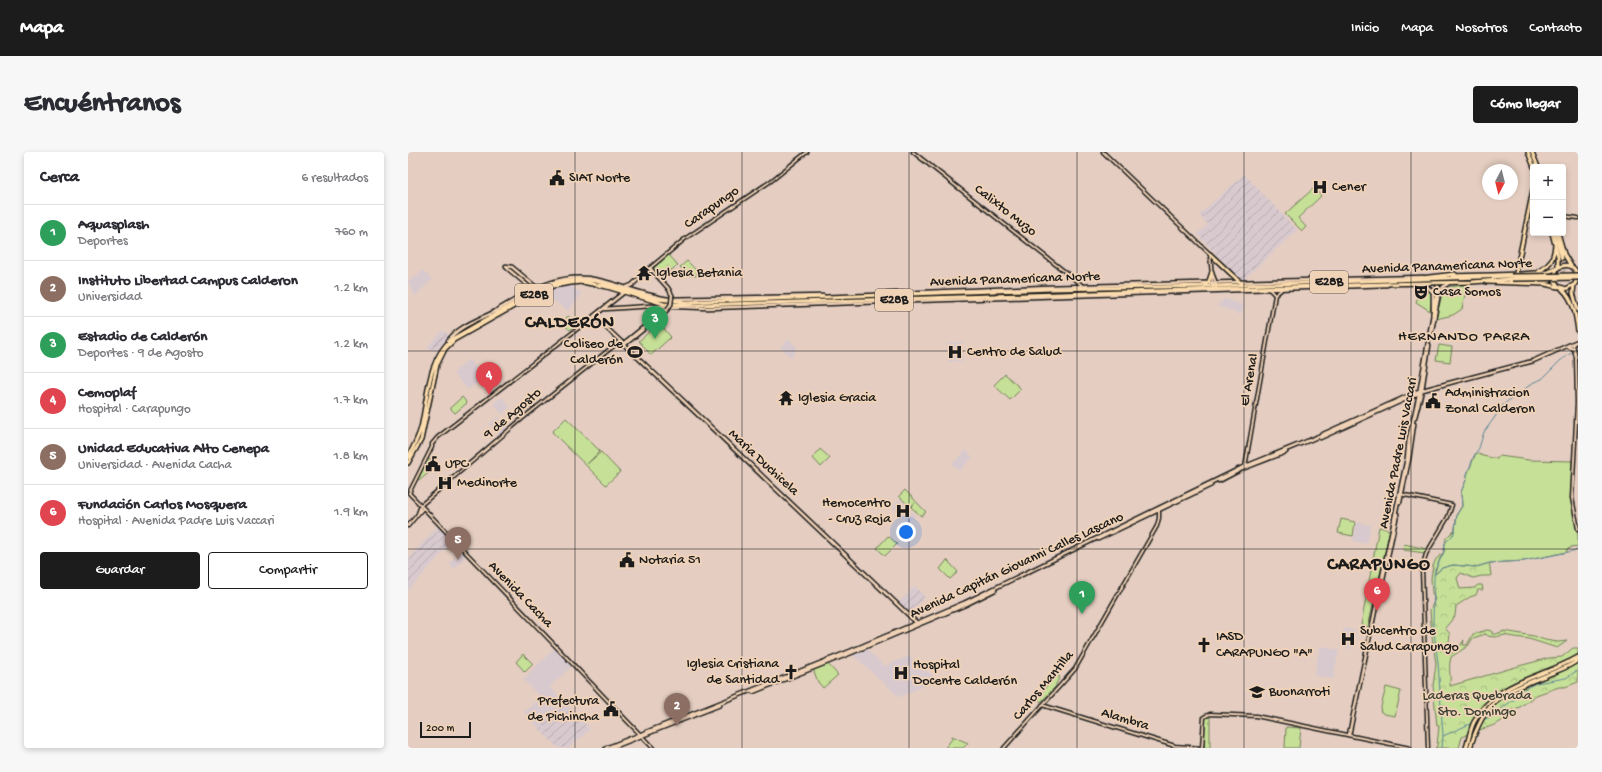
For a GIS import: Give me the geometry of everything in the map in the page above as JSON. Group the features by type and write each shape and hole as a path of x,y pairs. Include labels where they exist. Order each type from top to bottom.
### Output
{"highway":[{"path":"1528,152 1533,164"},
{"path":"1532,152 1537,164"},
{"path":"1516,273 1531,200"},
{"path":"1536,273 1548,266 1554,256 1555,236"},
{"path":"1556,236 1562,258"},
{"path":"1556,236 1564,254 1577,275 1573,293 1578,310"},
{"path":"1555,244 1558,256 1557,268 1553,278 1555,283 1572,302 1578,331"},
{"path":"1210,254 1213,260 1241,284"},
{"path":"1453,276 1549,272 1565,265 1578,270"},
{"path":"1203,286 1212,272"},
{"path":"1415,279 1453,274 1493,274"},
{"name":"Avenida Panamericana Norte","path":"408,463 421,440 437,365 445,349 454,340 523,301 553,286 571,283 582,282 607,287 664,304 684,306 726,306 816,302 1128,294 1144,291 1203,286 1215,286 1240,290 1484,282 1511,278 1578,275"},
{"name":"Avenida Panamericana Norte","path":"408,457 421,429 434,364 443,347 448,342 534,292 552,284 565,281 580,280 596,282 664,301 686,302 1109,287 1144,291 1241,284 1415,279 1578,278"},
{"path":"1490,283 1550,281"},
{"path":"1484,282 1545,284 1560,288 1568,288 1576,283"},
{"path":"1433,314 1438,287"},
{"path":"962,293 962,298"},
{"path":"816,302 824,301 822,298"},
{"path":"826,302 825,299 831,298"},
{"path":"1466,748 1473,725 1490,701 1505,688 1559,667 1578,657"},
{"path":"1470,748 1476,722 1492,704 1508,692 1563,669 1578,660"}],"main road":[{"path":"534,290 506,268 506,266 512,267 537,288"},
{"name":"Carapungo","path":"625,287 632,285 650,268"},
{"path":"624,345 666,310 669,303 671,295 668,288 650,268"},
{"path":"647,272 650,272 671,295"},
{"name":"Avenida Panamericana Norte","path":"448,342 453,335 466,327 537,288 556,280 582,277 625,287 658,298 732,300 1206,283 1215,286"},
{"name":"Avenida Panamericana Norte","path":"1241,284 1342,278 1425,277"},
{"name":"Avenida Padre Luis Vaccari","path":"1400,494 1409,459 1412,432 1439,293 1443,287 1449,283"},
{"name":"Avenida Padre Luis Vaccari","path":"1349,735 1385,572 1417,401 1421,391 1433,314 1432,292 1424,284"},
{"name":"Avenida Panamericana Norte","path":"1144,291 1270,290 1283,288"},
{"path":"594,316 623,293"},
{"name":"Avenida Panamericana Norte","path":"604,309 651,306 696,309 726,306 1059,295"},
{"name":"Maria Duchicela","path":"594,316 918,624"},
{"name":"Avenida Capitán Giovanni Calles Lascano","path":"611,748 918,624 978,597 1245,467 1421,391 1533,361 1578,341"},
{"path":"1567,346 1574,349"},
{"name":"Avenida Capitán Giovanni Calles Lascano","path":"1245,467 1295,448 1412,397 1421,391"},
{"path":"1412,397 1417,401"},
{"path":"606,748 641,735"}],"street":[{"name":"Carapungo","path":"650,268 686,238 771,181 807,152"},
{"name":"Calixto Muzo","path":"912,152 1085,287"},
{"path":"1103,152 1210,254"},
{"path":"1566,216 1578,218"},
{"path":"1213,260 1212,272 1215,286"},
{"path":"1266,288 1275,295 1283,288"},
{"name":"El Arenal","path":"1245,467 1275,295"},
{"name":"Avenida Cacha","path":"594,316 438,437 432,444 432,447 409,492 653,748"},
{"name":"9 de Agosto","path":"422,506 523,418 620,341"},
{"path":"1573,343 1577,403 1572,498 1578,529"},
{"path":"1400,494 1452,505 1448,517 1426,554 1422,569 1428,748"},
{"path":"408,526 417,516 417,512 422,506"},
{"name":"Carlos Mantilla","path":"1004,748 1075,669 1157,526 1159,508"},
{"name":"Alambra","path":"1042,705 1176,746 1202,748"},
{"path":"1202,748 1204,717 1210,714 1256,716 1410,748"}],"shaded area":[{"path":"1244,174 1297,230 1244,279 1240,279 1197,234 1208,225 1199,215"},
{"path":"423,270 432,280 415,296 408,282"},
{"path":"570,285 581,293 581,295 568,311 545,294 558,287"},
{"path":"1224,299 1244,305 1241,315 1217,306"},
{"path":"443,330 449,336 436,352 427,347"},
{"path":"789,339 797,347 792,358 780,347"},
{"name":"Centro de Salud","path":"962,342 963,361 948,362 947,343"},
{"path":"469,359 484,377 468,390 453,373"},
{"path":"502,397 510,407 502,414 493,403"},
{"path":"497,417 508,428 500,435 489,424"},
{"path":"966,450 973,457 959,471 952,464"},
{"name":"Hemocentro - Cruz Roja","path":"899,499 915,515 908,522 892,507"},
{"path":"1357,522 1371,525 1367,544 1353,541"},
{"path":"438,526 453,541 408,591 408,559"},
{"path":"461,551 466,556 454,569 449,564"},
{"path":"915,586 925,597 910,613 899,602"},
{"name":"Subcentro de Salud Carapungo","path":"1344,628 1356,631 1353,649 1340,646"},
{"path":"1320,646 1339,650 1333,679 1314,675"},
{"path":"555,648 572,666 550,687 563,701 537,726 524,712 540,697 523,679"},
{"name":"Hospital Docente Calderón","path":"866,648 884,666 909,656 938,680 899,697 852,654"},
{"path":"564,701 590,729 569,748 558,748 537,726"}],"green space":[{"path":"1314,188 1321,196 1298,218 1306,227 1302,231 1285,214"},
{"path":"668,254 678,265 662,277 652,270"},
{"path":"687,261 697,271 696,276 688,275 680,267"},
{"path":"1463,285 1467,286 1462,309 1453,315 1436,319 1443,290 1448,297 1453,295 1449,287"},
{"path":"1427,289 1432,296 1430,311 1416,302 1418,295 1424,297 1427,294"},
{"path":"568,316 577,324 570,330 562,323"},
{"path":"659,323 671,337 651,355 639,341"},
{"path":"1439,345 1452,347 1450,362 1436,360"},
{"path":"1005,374 1021,389 1010,400 994,385"},
{"path":"462,397 467,403 455,413 450,408"},
{"path":"566,418 600,451 587,464 601,452 620,472 606,485 552,432"},
{"path":"820,449 830,458 821,467 813,458"},
{"path":"1476,453 1497,459 1499,456 1529,460 1572,461 1571,498 1578,536 1578,546 1567,549 1567,552 1524,561 1490,563 1476,567 1453,565 1442,568 1434,575 1440,558 1444,552 1445,543 1453,535 1457,514 1462,506 1461,492"},
{"path":"426,459 434,461 429,466 432,470 420,480 416,478"},
{"path":"905,490 926,512 921,516 911,507 915,503 910,507 899,496"},
{"name":"Laderas Quebrada Sto. Domingo","path":"1461,492 1489,560 1491,576 1473,578 1461,573 1457,578 1460,589 1474,588 1478,585 1482,585 1483,590 1478,590 1476,595 1456,606 1455,616 1445,628 1450,634 1448,650 1449,655 1458,649 1464,640 1463,645 1467,645 1473,634 1487,630 1492,631 1492,634 1504,631 1534,636 1545,640 1558,642 1567,641 1557,648 1529,639 1505,635 1495,637 1488,636 1486,634 1473,638 1468,646 1451,657 1450,686 1549,658 1562,657 1573,648 1578,648 1578,682 1536,695 1520,707 1511,710 1502,721 1462,737 1459,748 1435,748 1437,746 1439,726 1437,726 1433,686 1436,664 1430,610 1435,599 1432,593 1431,578 1436,559 1444,552 1446,538 1455,529 1457,514 1462,506"},
{"path":"1341,519 1355,522 1353,536 1338,533"},
{"path":"1379,527 1390,530 1368,627 1361,625"},
{"path":"888,536 897,544 885,556 877,548"},
{"path":"1404,544 1427,549 1425,553 1403,550"},
{"path":"947,560 958,572 950,579 940,569"},
{"path":"523,654 533,664 525,672 516,662"},
{"path":"827,663 838,675 823,688 818,682 813,669"},
{"path":"1055,674 1060,677 1056,686 1041,702 1036,697 1040,695"},
{"path":"1386,687 1401,691 1395,716 1384,714 1380,711"},
{"path":"1210,715 1210,748 1204,748 1204,719"},
{"path":"1286,727 1301,728 1299,748 1285,748"},
{"path":"952,736 968,743 963,748 945,748 952,739"}],"waterway":[{"path":"1510,400 1534,382 1542,379 1561,360 1573,352"},
{"path":"1442,748 1443,736 1438,663 1433,624 1435,570 1444,552 1445,543 1453,535 1457,514 1462,506 1461,492 1484,432 1500,408 1509,400"},
{"path":"1435,574 1442,568 1453,565 1476,567 1490,563 1524,561 1578,550"},
{"path":"1482,720 1494,716 1502,708 1519,696 1526,688 1536,683 1566,678 1578,670"},
{"path":"1443,736 1470,724"}],"tunnel":[{"path":"1550,281 1556,281 1564,274 1562,258"},
{"path":"1438,287 1440,282 1444,279 1453,276"}],"place":[{"name":"SIAT Norte","path":"557,178"},
{"name":"Cener","path":"1320,187"},
{"name":"Iglesia Betania","path":"644,273"},
{"name":"Casa Somos","path":"1421,292"},
{"name":"Estadio de Calderón","path":"655,339"},
{"name":"Coliseo de Calderón","path":"635,352"},
{"name":"Centro de Salud","path":"955,352"},
{"name":"Cemoplaf","path":"489,395"},
{"name":"Iglesia Gracia","path":"786,398"},
{"name":"Administracion Zonal Calderon","path":"1433,401"},
{"name":"UPC","path":"433,464"},
{"name":"Medinorte","path":"445,483"},
{"name":"Hemocentro - Cruz Roja","path":"903,511"},
{"name":"Unidad Educativa Alto Cenepa","path":"458,560"},
{"name":"Notaria 51","path":"627,560"},
{"name":"Fundación Carlos Mosquera","path":"1377,611"},
{"name":"Aquasplash","path":"1082,614"},
{"name":"Subcentro de Salud Carapungo","path":"1348,639"},
{"name":"IASD CARAPUNGO \"A\"","path":"1204,645"},
{"name":"Iglesia Cristiana de Santidad","path":"791,672"},
{"name":"Hospital Docente Calderón","path":"901,673"},
{"name":"Buonarroti","path":"1257,692"},
{"name":"Prefectura de Pichincha","path":"611,709"},
{"name":"Instituto Libertad Campus Calderon","path":"677,726"}],"district":[{"name":"CALDERÓN","path":"570,323"},
{"name":"HERNANDO PARRA","path":"1464,337"},
{"name":"CARAPUNGO","path":"1379,565"}]}
